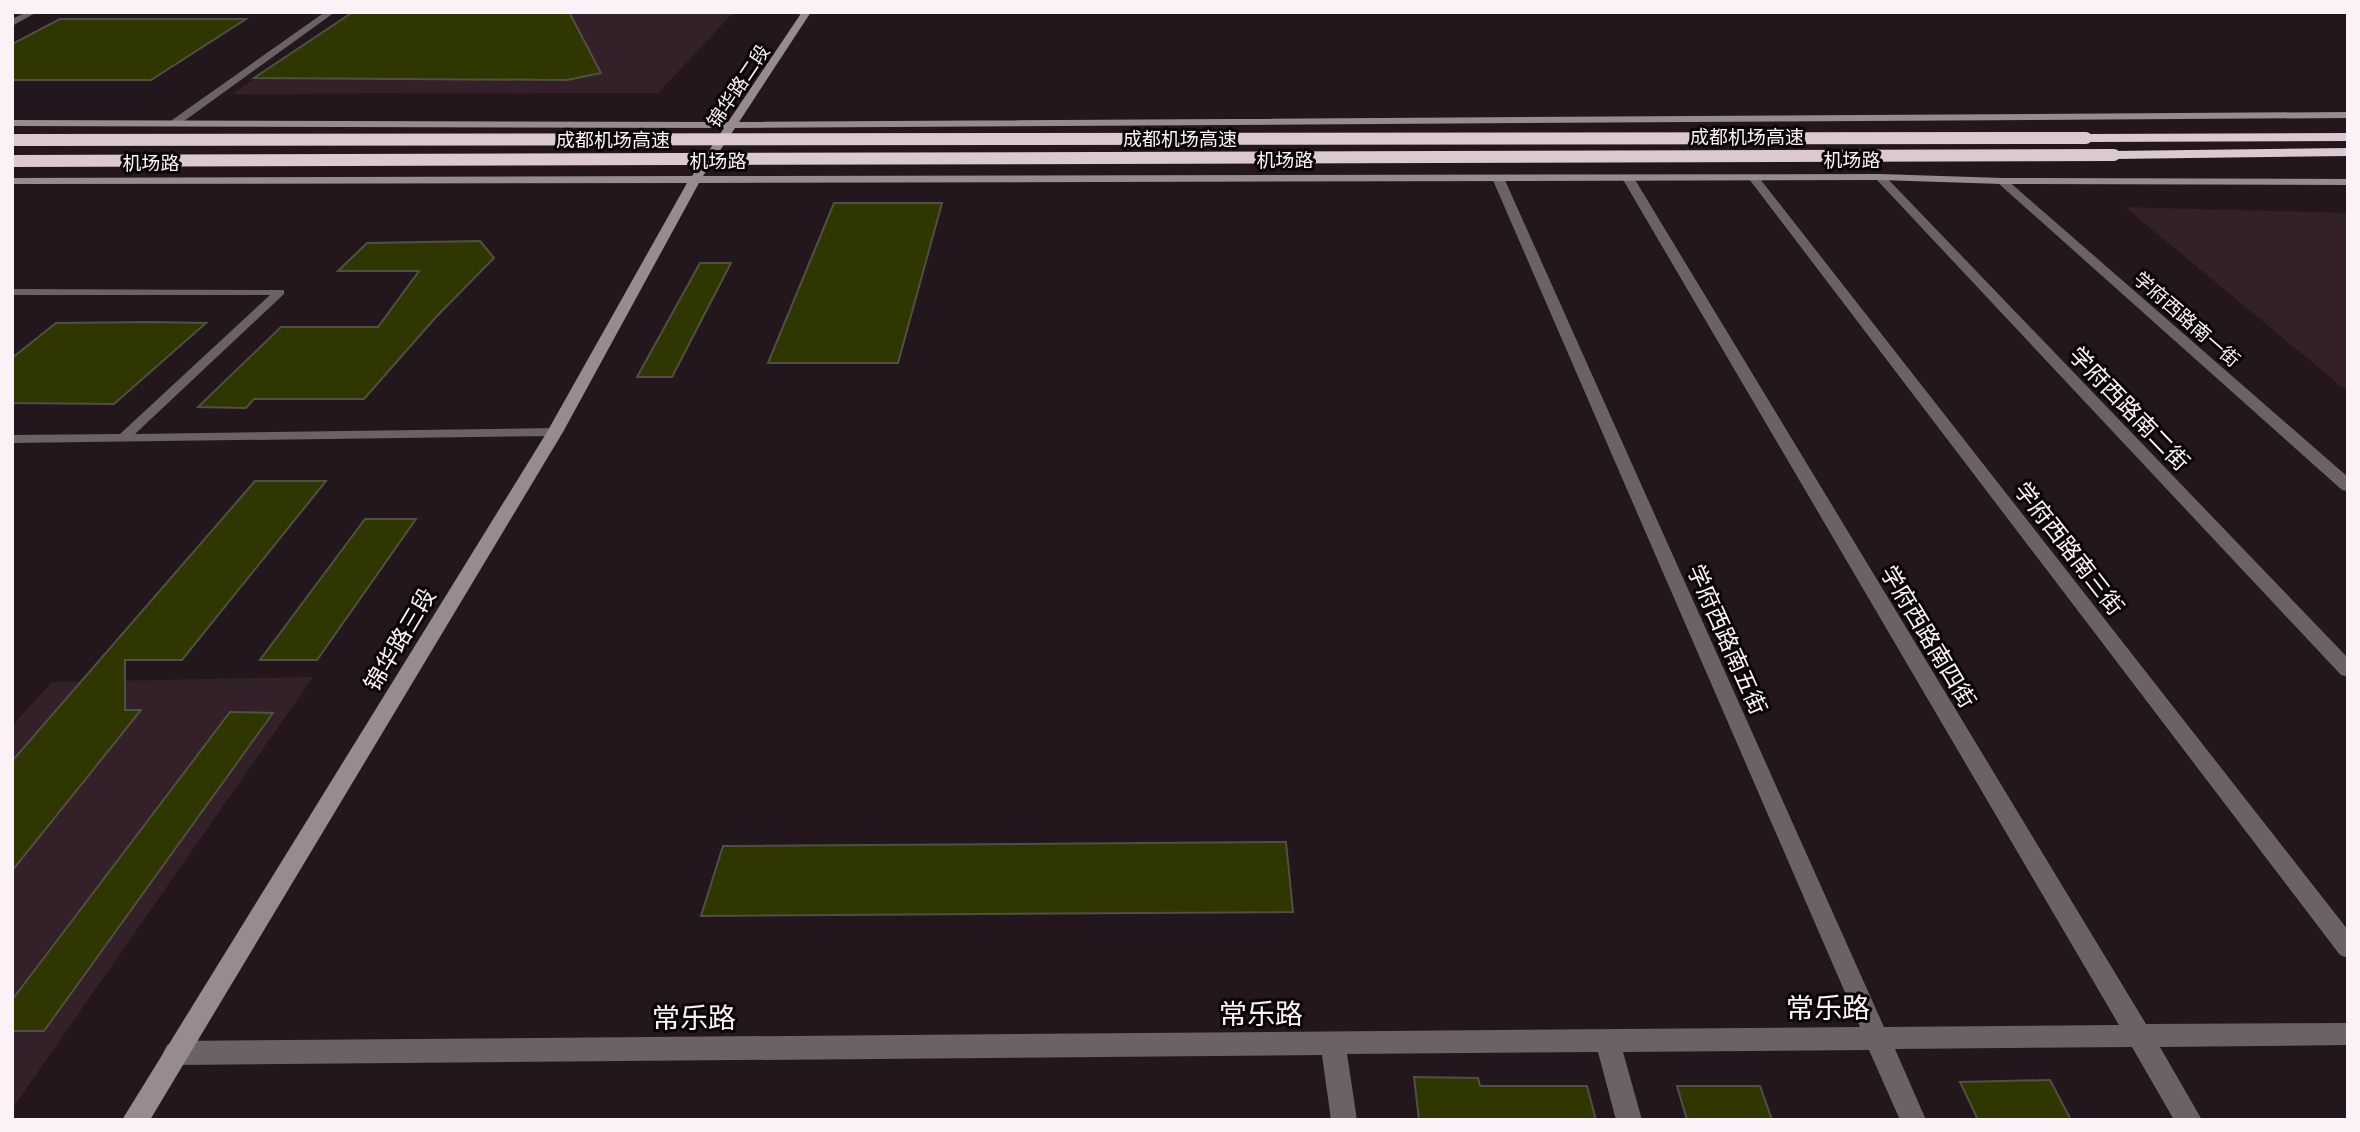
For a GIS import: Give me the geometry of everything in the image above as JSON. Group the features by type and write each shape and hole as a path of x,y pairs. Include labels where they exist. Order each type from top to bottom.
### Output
{"highway":[{"name":"成都机场高速","path":"12,140 2348,137"},
{"name":"成都机场高速","path":"12,161 2348,152"}],"main road":[{"name":"锦华路二段","path":"696,178 807,12"},
{"name":"机场路","path":"12,123 733,125 2348,115"},
{"name":"机场路","path":"12,181 1880,177 2002,181 2348,182"},
{"name":"锦华路三段","path":"135,1120 555,432 696,178"}],"street":[{"path":"12,23 33,12"},
{"path":"176,122 331,12"},
{"name":"学府西路南三街","path":"1753,177 2348,948"},
{"name":"学府西路南二街","path":"1880,177 2348,670"},
{"name":"学府西路南五街","path":"1499,178 1913,1120"},
{"name":"学府西路南四街","path":"1628,178 2189,1120"},
{"name":"学府西路南一街","path":"2002,181 2348,486"},
{"name":"常乐路","path":"176,1053 2348,1034"},
{"path":"1607,1040 1629,1120"},
{"path":"1333,1043 1344,1120"}],"lane":[{"path":"12,292 280,292 124,437"},
{"path":"12,439 555,432"}],"shaded area":[{"path":"351,12 734,12 658,93 232,94"},
{"path":"2125,207 2348,213 2348,392"},
{"path":"313,677 12,1109 12,726 52,682"}],"building":[{"path":"353,12 569,12 601,73 567,80 254,78"},
{"path":"60,19 246,19 151,80 12,80 12,44"},
{"path":"834,203 942,203 898,363 768,363"},
{"path":"480,241 494,258 436,317 364,399 254,399 246,408 198,407 281,327 378,327 419,271 338,271 367,243"},
{"path":"700,263 731,263 672,377 637,377"},
{"path":"56,323 206,323 114,404 12,403 12,358"},
{"path":"255,481 326,481 182,660 125,660 125,710 141,710 12,871 12,761"},
{"path":"365,519 416,519 317,660 260,660"},
{"path":"230,712 273,713 44,1031 12,1031 12,1000"},
{"path":"1286,842 1293,912 701,916 723,846"},
{"path":"1414,1077 1478,1078 1480,1086 1587,1086 1596,1120 1419,1120"},
{"path":"2050,1080 2071,1120 1978,1120 1960,1082"},
{"path":"1677,1086 1760,1086 1772,1120 1687,1120"}]}
